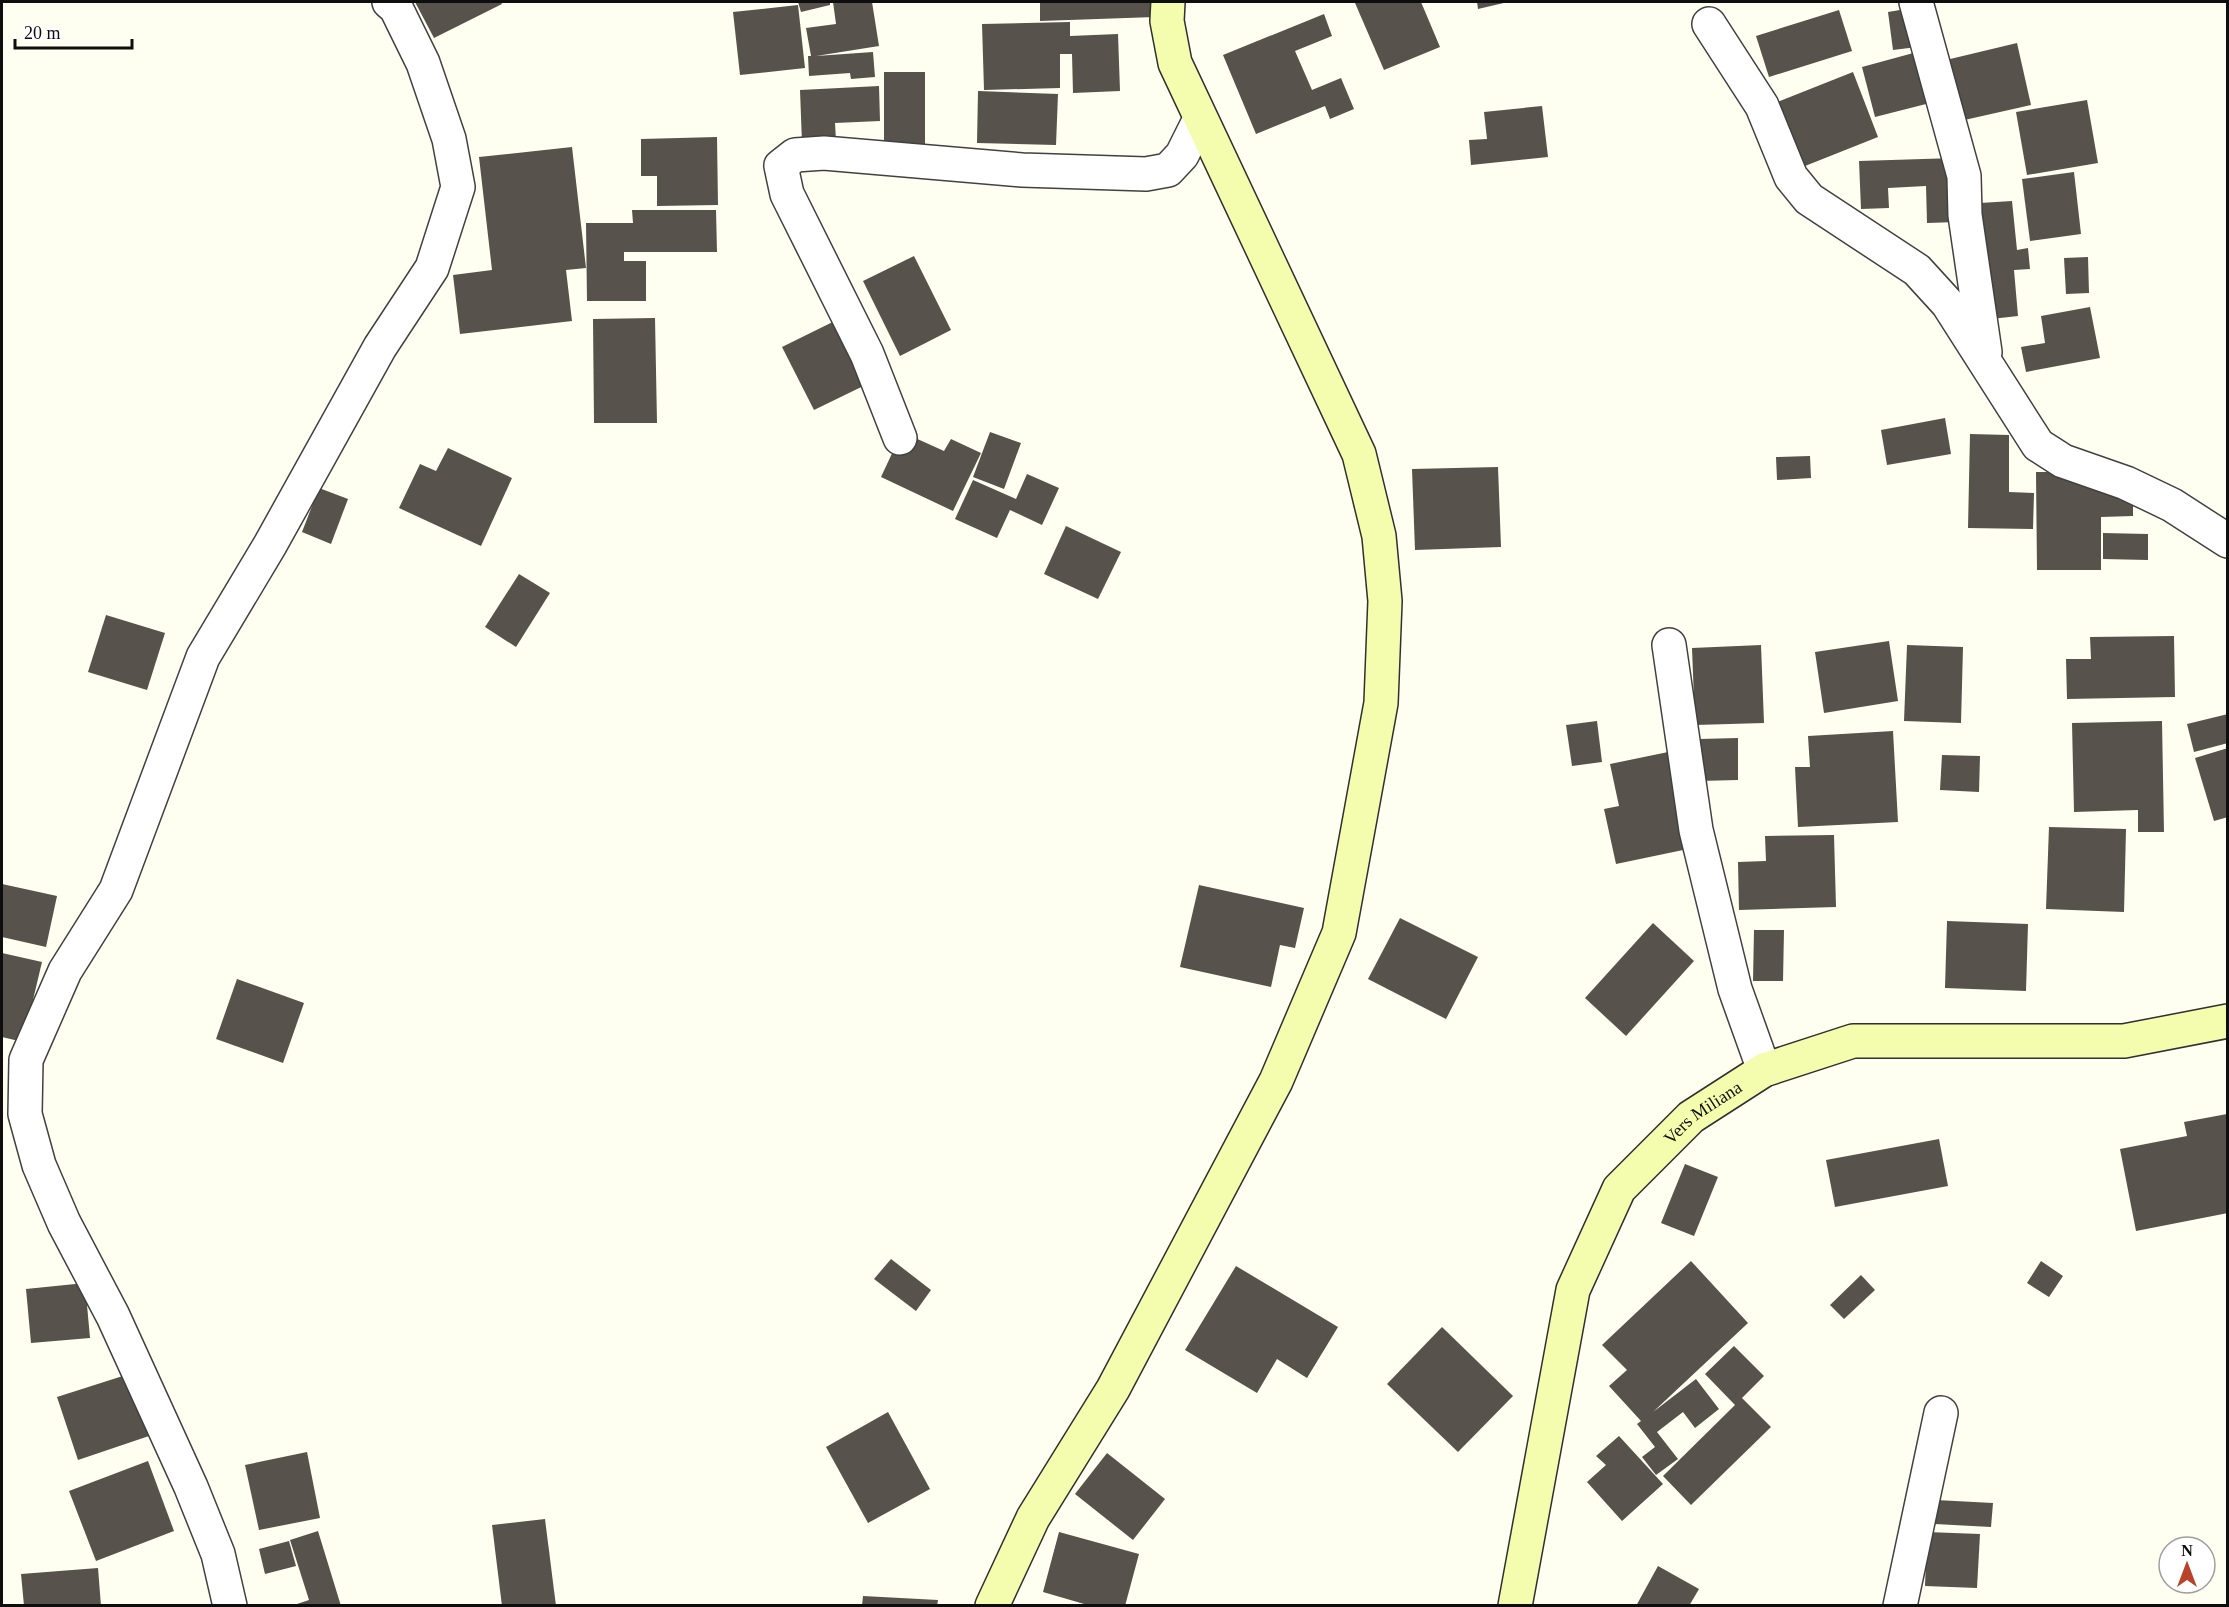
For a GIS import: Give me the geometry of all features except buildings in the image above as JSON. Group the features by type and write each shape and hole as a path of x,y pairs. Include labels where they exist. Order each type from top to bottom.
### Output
{"main road":[{"path":"992,1605 1033,1518 1113,1389 1285,1060 1339,933 1381,703 1385,601 1380,546 1359,454 1175,63 1167,21 1168,2"},
{"name":"Vers Miliana","path":"1515,1605 1573,1290 1619,1188 1691,1117 1764,1070 1853,1041 2124,1041 2228,1021"}],"street":[{"path":"230,1605 218,1554 191,1487 113,1316 64,1223 39,1165 25,1114 14,1086 65,971 116,890 203,657 270,545 380,347 432,268 458,187 449,139 423,63 396,8 389,2"},
{"path":"1916,2 1964,176 1965,215 1987,364"},
{"path":"1708,24 1762,106 1791,177 1809,199 1917,270 1948,304 2038,445 2063,461 2126,483 2172,505 2228,542"},
{"path":"900,438 867,354 787,194 781,166 795,155 824,153 1022,170 1146,174 1168,170 1182,155 1200,119"},
{"path":"1669,645 1696,830 1735,989 1764,1070"},
{"path":"1899,1605 1941,1413"}]}
